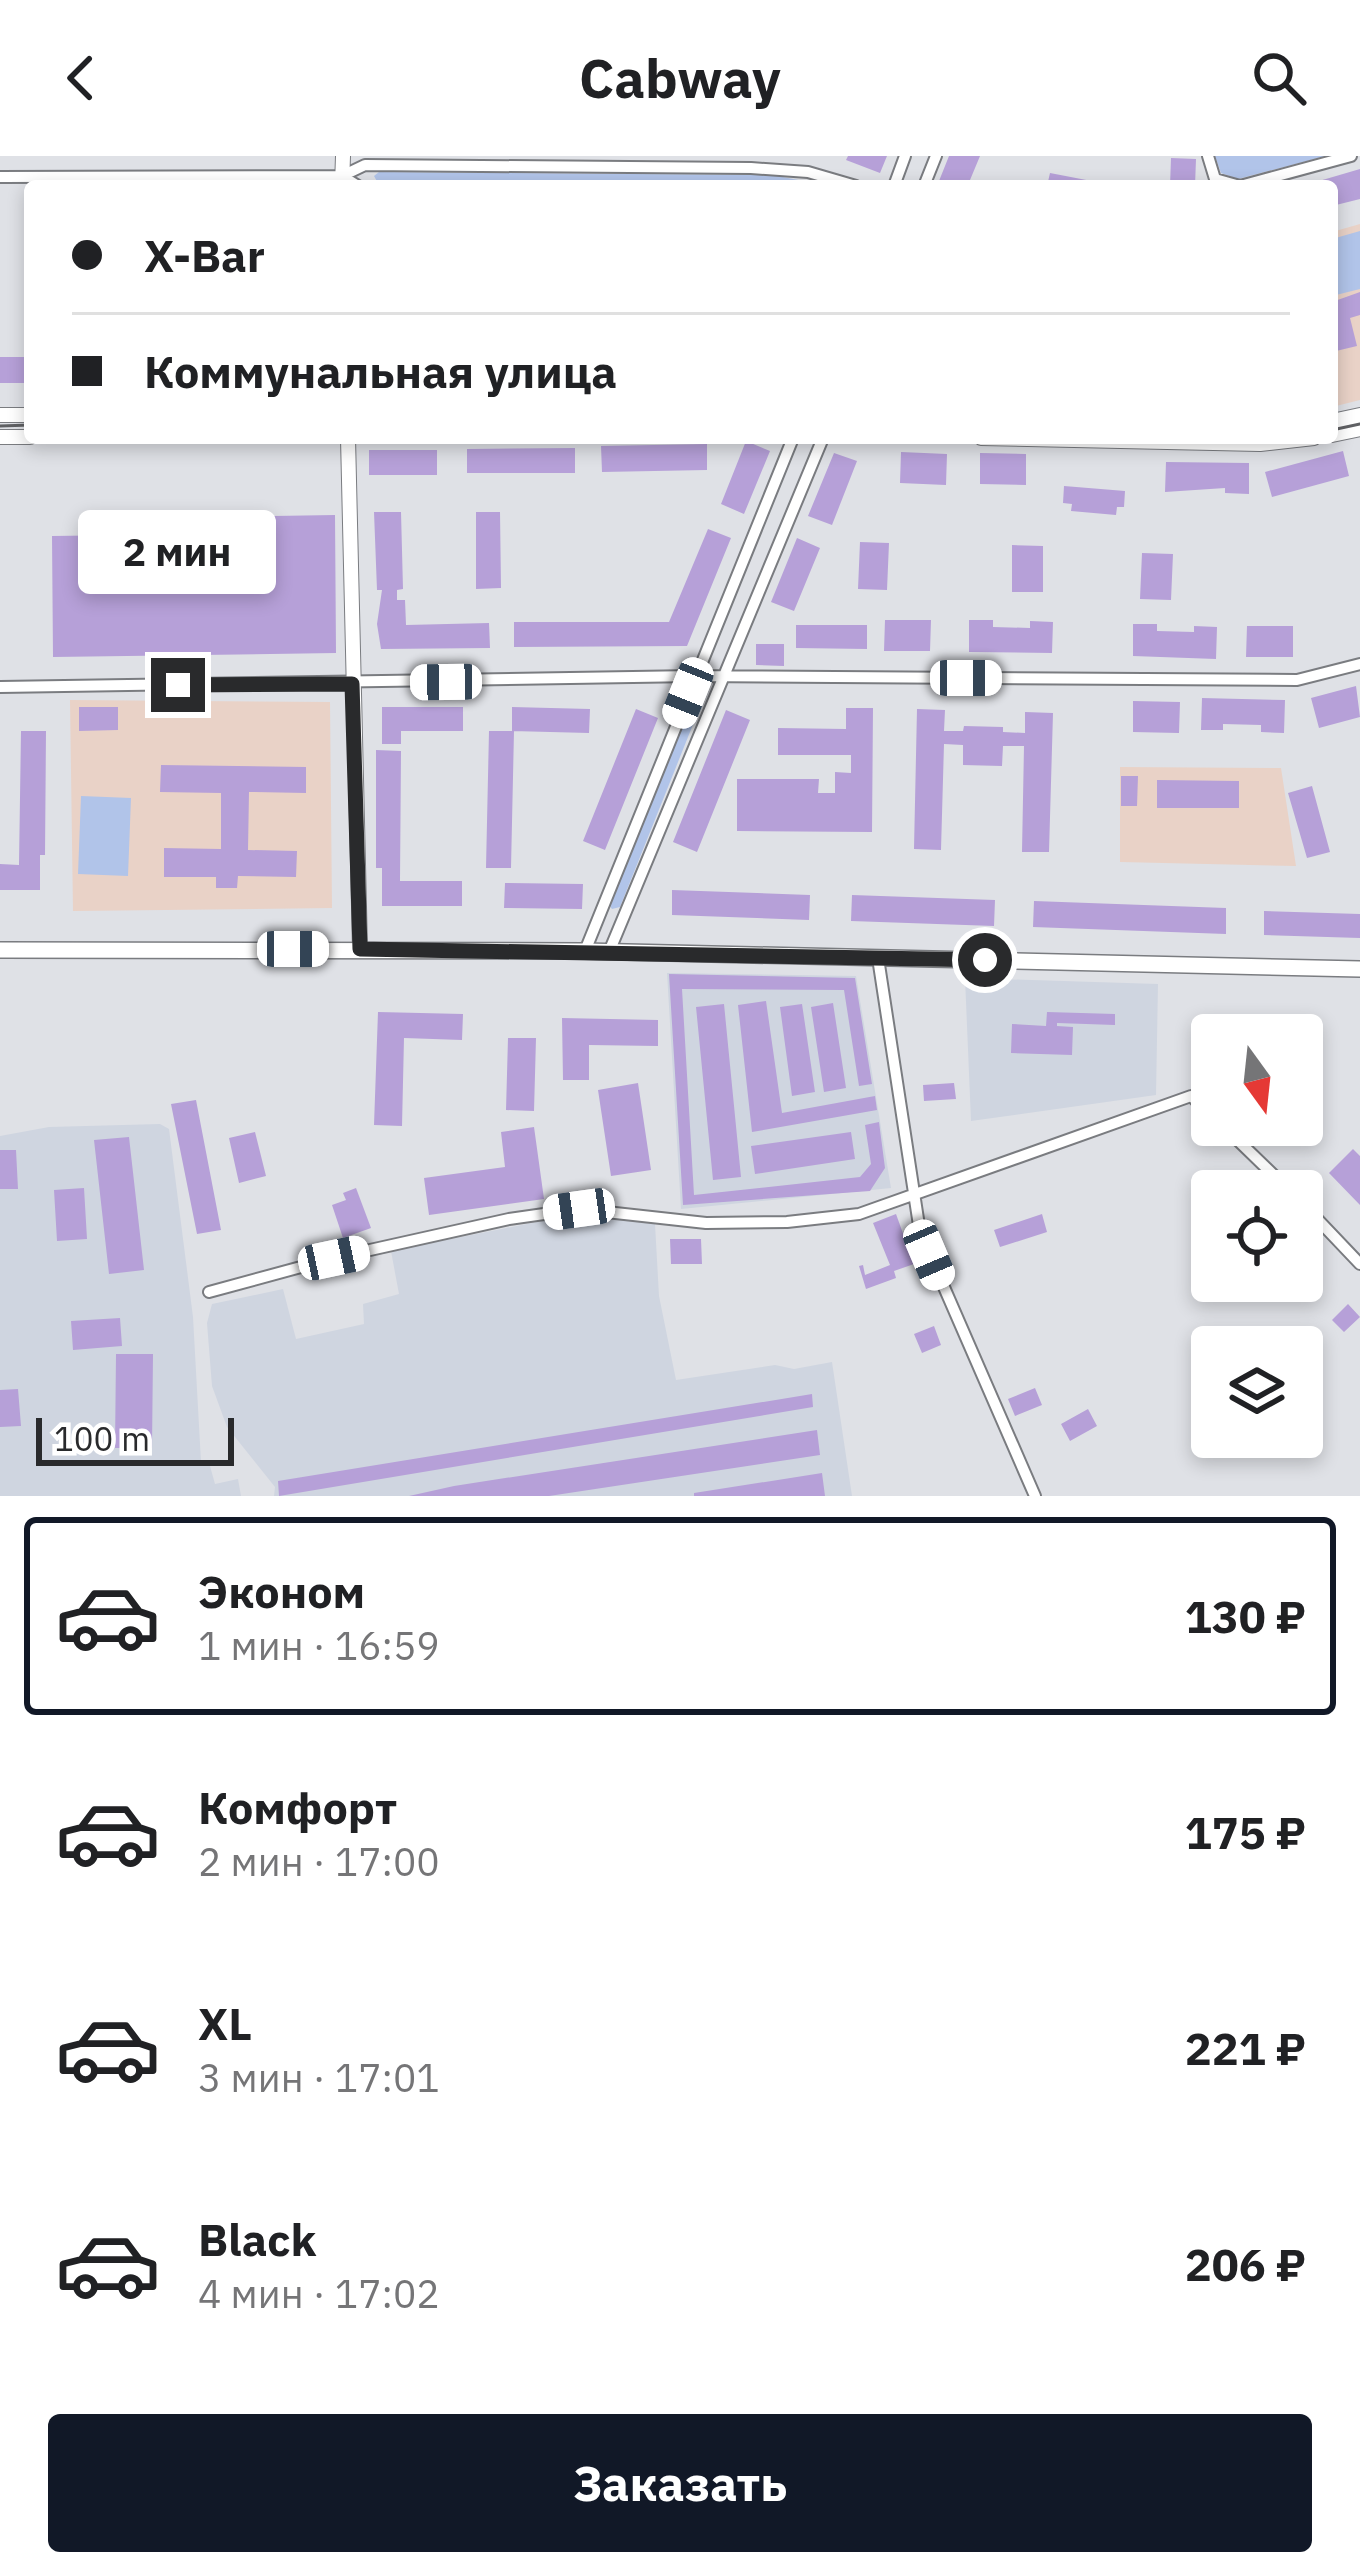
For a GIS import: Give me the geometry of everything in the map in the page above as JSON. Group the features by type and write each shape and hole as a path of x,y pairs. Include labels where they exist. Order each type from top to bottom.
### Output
{"main road":[{"path":"0,950 585,951 1360,969"}],"street":[{"path":"1252,180 1352,156"},
{"path":"343,180 365,165 751,168 808,172 835,180"},
{"path":"0,177 256,180"},
{"path":"348,444 360,949"},
{"path":"585,951 791,444"},
{"path":"610,952 821,444"},
{"path":"0,687 695,676 1298,680 1360,664"},
{"path":"878,958 920,1232 1035,1496"},
{"path":"209,1292 334,1258 508,1219 579,1209 706,1223 787,1222 859,1214 1191,1096"},
{"path":"1244,1146 1268,1170"},
{"path":"1323,1225 1360,1264"}],"shaded area":[{"path":"1215,156 1326,156 1238,179 1221,173"},
{"path":"379,172 772,175 798,180 376,180"},
{"path":"1360,224 1360,400 1338,406 1338,230"},
{"path":"1360,231 1360,289 1338,294 1338,237"},
{"path":"693,697 704,697 620,907 612,909 609,905"},
{"path":"70,700 330,702 332,908 73,911"},
{"path":"1120,767 1281,768 1296,866 1120,862"},
{"path":"81,796 131,798 128,876 78,874"},
{"path":"667,973 856,976 891,1188 681,1209"},
{"path":"965,978 1158,984 1156,1095 971,1121"},
{"path":"160,1124 169,1129 193,1317 201,1462 210,1466 215,1484 238,1479 241,1496 0,1496 0,1136 49,1127"},
{"path":"577,1214 644,1216 655,1224 659,1296 676,1380 832,1362 852,1496 274,1496 275,1487 227,1427 212,1386 207,1323 212,1304 283,1289 296,1339 364,1324 363,1304 399,1294 391,1251"}],"building":[{"path":"848,156 887,156 880,173 846,160"},
{"path":"949,156 980,156 970,180 939,180"},
{"path":"1171,158 1196,159 1195,180 1170,180"},
{"path":"1360,169 1360,199 1338,204 1338,180 1322,180"},
{"path":"1050,173 1086,180 1048,180"},
{"path":"1360,292 1360,315 1350,318 1357,346 1338,351 1338,300"},
{"path":"0,357 24,357 24,383 0,383"},
{"path":"707,444 707,470 602,472 601,446"},
{"path":"745,444 770,451 744,514 721,504"},
{"path":"575,448 575,473 467,473 467,449"},
{"path":"369,450 437,450 437,475 369,475"},
{"path":"1343,451 1349,476 1272,497 1265,472"},
{"path":"901,452 947,454 946,485 900,483"},
{"path":"834,453 857,461 832,525 808,516"},
{"path":"980,453 1026,454 1026,485 980,484"},
{"path":"1166,462 1249,463 1249,494 1225,493 1225,488 1165,492"},
{"path":"1064,486 1125,491 1124,507 1117,507 1116,515 1071,511 1072,504 1063,503"},
{"path":"374,512 401,512 403,589 397,590 397,600 405,600 406,625 489,623 490,648 381,649 377,624 382,590 377,590"},
{"path":"476,512 500,512 501,588 476,589"},
{"path":"335,515 336,653 53,657 52,536 273,533 273,516"},
{"path":"708,529 731,538 687,646 514,647 514,622 669,622"},
{"path":"797,538 820,548 794,611 771,602"},
{"path":"860,542 889,543 887,590 858,589"},
{"path":"1012,545 1043,546 1043,592 1012,592"},
{"path":"1142,553 1173,554 1171,600 1140,599"},
{"path":"885,620 931,620 930,651 884,651"},
{"path":"969,620 993,620 993,627 1030,628 1030,621 1053,622 1052,653 969,652"},
{"path":"1133,624 1157,624 1157,631 1217,627 1216,659 1133,656"},
{"path":"796,625 867,625 867,649 796,648"},
{"path":"1247,626 1293,626 1293,657 1246,657"},
{"path":"756,644 784,644 784,666 756,665"},
{"path":"1356,686 1360,717 1319,728 1311,698"},
{"path":"1202,698 1285,700 1284,733 1261,732 1261,725 1223,724 1223,730 1201,730"},
{"path":"1133,701 1180,702 1179,733 1133,732"},
{"path":"79,707 118,707 118,730 79,731"},
{"path":"382,707 463,707 463,731 401,731 401,744 382,744"},
{"path":"512,707 590,709 589,733 512,731"},
{"path":"846,708 873,708 872,832 737,831 737,779 819,779 818,793 835,793 835,772 851,773 851,755 778,755 778,728 846,729"},
{"path":"636,709 658,718 605,850 583,841"},
{"path":"917,709 945,710 944,731 963,731 964,726 1025,733 1025,712 1053,713 1049,852 1022,852 1024,746 1003,746 1002,766 963,765 963,745 944,744 941,850 914,849"},
{"path":"726,710 750,720 697,852 673,842"},
{"path":"21,731 46,731 45,855 40,855 40,890 0,890 0,864 19,865"},
{"path":"489,731 514,731 511,868 486,868"},
{"path":"376,750 401,751 400,881 462,881 462,906 382,906 382,868 376,868"},
{"path":"161,765 306,767 306,793 249,792 248,850 297,851 296,877 238,876 237,888 216,888 216,877 164,877 164,848 221,849 221,793 160,792"},
{"path":"1121,776 1138,776 1137,806 1121,806"},
{"path":"1157,780 1239,781 1239,808 1157,808"},
{"path":"1312,786 1330,852 1307,858 1288,793"},
{"path":"505,883 583,884 582,909 504,908"},
{"path":"672,890 810,895 809,920 672,915"},
{"path":"852,895 995,900 994,926 851,921"},
{"path":"1034,901 1226,908 1226,934 1033,927"},
{"path":"1264,911 1360,914 1360,938 1264,935"},
{"path":"669,974 855,978 872,1084 859,1086 844,990 682,989 694,1195 860,1177 871,1164 865,1125 879,1122 885,1168 870,1191 683,1205"},
{"path":"766,1001 782,1113 875,1096 877,1110 752,1132 738,1005"},
{"path":"833,1003 846,1088 824,1092 811,1007"},
{"path":"724,1004 741,1177 713,1180 696,1007"},
{"path":"802,1004 815,1092 792,1096 780,1007"},
{"path":"378,1012 463,1014 462,1040 404,1038 402,1126 374,1125"},
{"path":"1047,1012 1115,1014 1115,1025 1057,1023 1073,1027 1072,1055 1011,1053 1012,1024 1046,1026"},
{"path":"562,1018 658,1020 658,1046 589,1045 589,1080 563,1080"},
{"path":"508,1038 536,1038 534,1111 506,1110"},
{"path":"638,1083 651,1170 611,1176 598,1090"},
{"path":"954,1083 956,1099 924,1101 923,1085"},
{"path":"196,1100 221,1230 197,1234 171,1104"},
{"path":"534,1127 544,1199 429,1215 424,1178 505,1167 501,1132"},
{"path":"255,1132 266,1176 239,1183 229,1138"},
{"path":"851,1132 855,1159 755,1174 751,1146"},
{"path":"129,1137 144,1270 109,1274 94,1140"},
{"path":"1353,1149 1360,1156 1360,1205 1329,1173"},
{"path":"0,1150 16,1150 18,1189 0,1189"},
{"path":"84,1188 87,1239 57,1241 54,1190"},
{"path":"356,1188 371,1228 343,1238 332,1205 346,1200 343,1193"},
{"path":"896,1214 914,1264 894,1271 896,1278 866,1289 859,1266 863,1265 865,1275 890,1265 873,1223"},
{"path":"1042,1214 1047,1232 1000,1247 994,1230"},
{"path":"670,1239 701,1239 702,1264 671,1264"},
{"path":"1348,1304 1360,1317 1344,1332 1332,1320"},
{"path":"120,1318 122,1346 73,1350 71,1321"},
{"path":"934,1326 941,1345 922,1353 914,1334"},
{"path":"116,1354 153,1354 152,1448 115,1448"},
{"path":"1035,1388 1042,1405 1015,1416 1008,1399"},
{"path":"18,1389 21,1426 0,1427 0,1390"},
{"path":"812,1394 813,1407 279,1496 278,1481"},
{"path":"1088,1409 1097,1426 1070,1441 1061,1424"},
{"path":"817,1430 820,1455 549,1496 409,1496 454,1486"},
{"path":"822,1473 825,1496 694,1496 694,1493"}],"tram line":[{"path":"1338,429 1360,424"},
{"path":"0,426 24,425"}],"route":[{"path":"178,685 352,684 360,949 985,960"}]}
